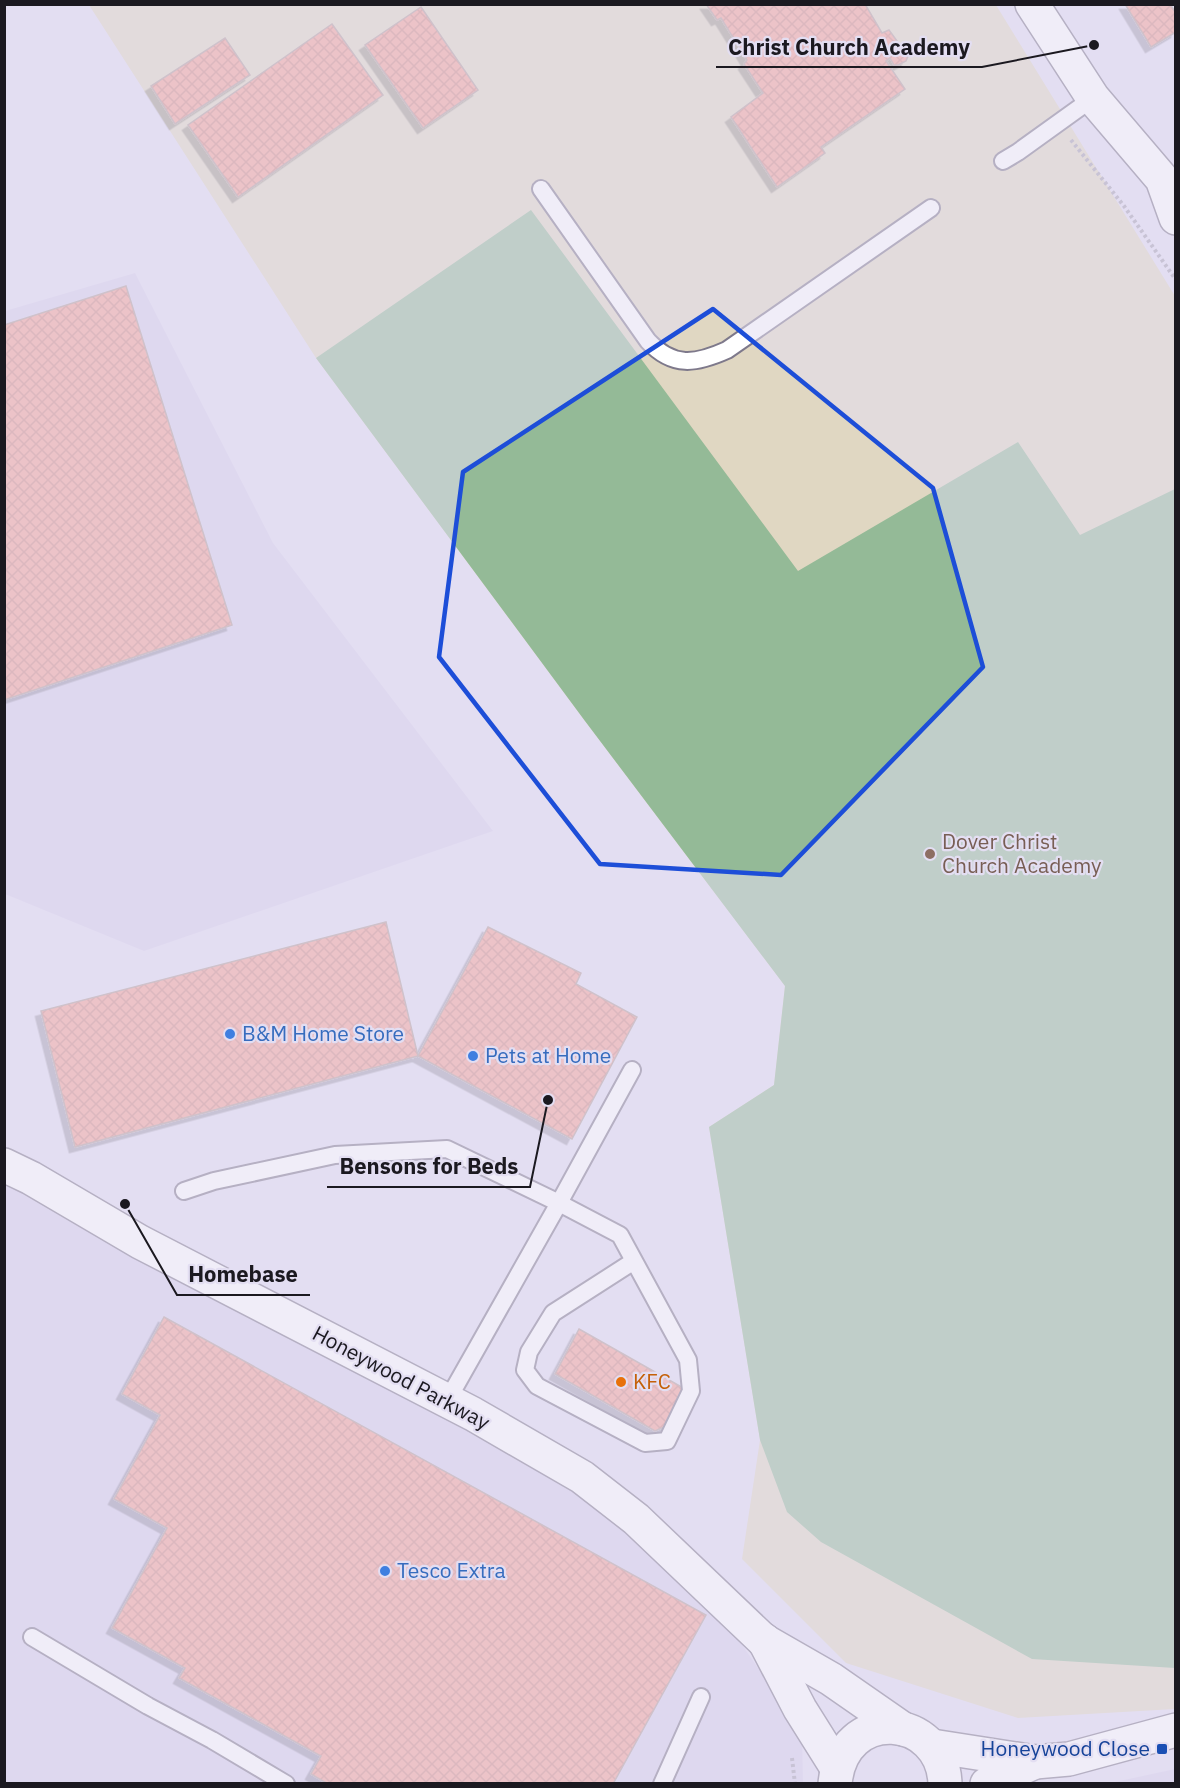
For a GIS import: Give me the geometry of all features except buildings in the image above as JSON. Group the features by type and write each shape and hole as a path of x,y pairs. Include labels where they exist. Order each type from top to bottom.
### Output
{"street":[{"path":"1032,4 1093,98 1162,179 1176,218"},
{"name":"Honeywood Parkway","path":"4,1165 31,1178 140,1242 473,1414 582,1477 636,1519 764,1640 831,1679 903,1728 919,1735 932,1746"},
{"name":"Honeywood Parkway","path":"764,1640 836,1776"},
{"path":"836,1776 846,1750 857,1736 886,1727 903,1728"},
{"path":"932,1746 1035,1762 1069,1759 1176,1730"},
{"path":"932,1746 945,1773 945,1784"},
{"path":"987,1784 1035,1762"}],"lane":[{"path":"1003,160 1018,152 1093,98"},
{"path":"541,189 658,353 687,362 705,359 727,350 931,208"},
{"path":"447,1401 632,1070"},
{"path":"184,1191 214,1181 335,1155 447,1149 559,1203 620,1235 688,1360 691,1391 667,1441 645,1443 537,1386 525,1370 529,1352 553,1313 634,1261"},
{"path":"32,1637 286,1784"},
{"path":"662,1784 700,1697"}],"path":[{"path":"1059,122 1124,206 1176,280"}],"highlighted area":[{"path":"713,309 933,488 983,667 781,875 600,864 439,657 463,472"}],"shaded area":[{"name":"Dover Christ Church Academy","path":"89,5 996,5 1175,296 1175,1709 1018,1718 846,1663 742,1559 760,1440 709,1127 774,1085 785,986 316,358"},
{"path":"135,273 273,543 493,831 144,951 5,894 5,311"},
{"path":"5,1165 473,1414 690,1569 802,1732 803,1783 5,1784"},
{"path":"1175,1769 1175,1783 1110,1783"}],"green space":[{"name":"Dover Christ Church Academy","path":"531,210 798,571 1018,442 1080,535 1175,489 1175,1668 1032,1659 821,1542 787,1512 760,1440 709,1127 774,1085 785,986 316,358"}],"place":[{"name":"Christ Church Academy","path":"1094,45"},
{"name":"Dover Christ Church Academy","path":"930,854"},
{"name":"B&M Home Store","path":"230,1034"},
{"name":"Pets at Home","path":"473,1056"},
{"name":"Bensons for Beds","path":"548,1100"},
{"name":"Homebase","path":"125,1204"},
{"name":"KFC","path":"621,1382"},
{"name":"Tesco Extra","path":"385,1571"},
{"name":"Honeywood Close","path":"1162,1749"}]}
